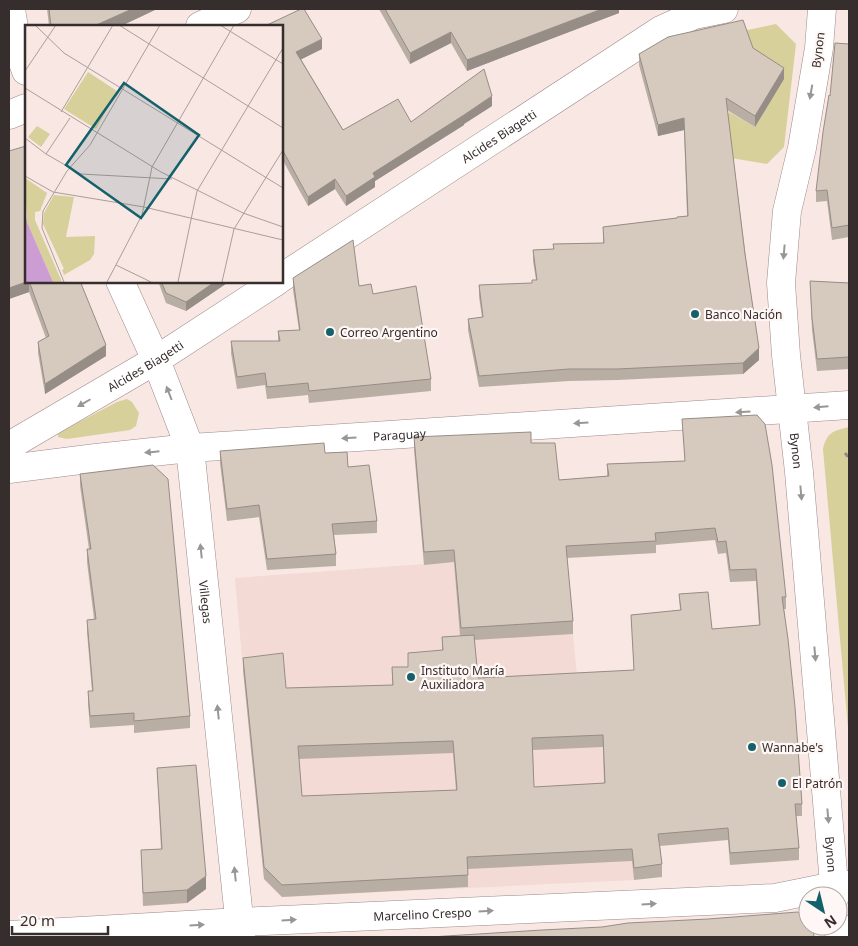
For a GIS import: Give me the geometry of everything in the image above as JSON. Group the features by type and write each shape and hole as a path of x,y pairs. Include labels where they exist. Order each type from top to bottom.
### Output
{"street":[{"path":"11,9 13,27 25,68"},
{"path":"202,25 237,9"},
{"name":"Alcides Biagetti","path":"282,277 661,30 694,15 724,9"},
{"name":"Bynon","path":"822,9 818,57 802,148 787,211 781,283 786,355 796,432 839,886"},
{"path":"9,115 25,108"},
{"name":"Villegas","path":"120,282 156,360 190,448 241,930"},
{"name":"Alcides Biagetti","path":"9,446 156,360 275,282"},
{"name":"Paraguay","path":"9,469 190,448 849,405"},
{"name":"Marcelino Crespo","path":"9,934 241,930 775,898 798,895"}],"path":[{"path":"845,453 849,458"}],"shaded area":[{"path":"776,24 796,44 784,147 767,164 731,158 716,159 729,112 755,127 784,79 753,59 743,31"},
{"path":"127,399 132,402 139,413 136,426 130,430 67,439 58,437 60,432 117,402"},
{"path":"849,427 849,739 823,449 826,439 831,433"},
{"name":"Instituto María Auxiliadora","path":"531,444 562,523 578,685 622,764 634,880 282,897 264,879 235,578 424,564 414,448"}],"building":[{"path":"49,9 132,9 96,25 51,25"},
{"path":"304,9 322,39 296,52 343,130 398,99 411,122 484,69 492,96 373,173 375,177 346,196 335,179 308,197 282,149 282,25 267,25"},
{"path":"385,9 602,9 467,60 451,32 410,53"},
{"path":"743,20 753,48 784,68 755,116 726,98 745,254 759,348 743,363 617,369 569,369 479,376 468,319 483,317 479,285 532,283 532,280 537,280 533,250 554,249 553,244 604,243 603,227 688,216 684,118 658,125 639,54 668,37"},
{"path":"835,43 849,44 849,225 832,228 827,190 816,191 823,132 830,96"},
{"path":"25,146 26,282 9,288 9,151"},
{"path":"353,240 359,286 371,284 373,294 416,286 431,379 309,391 308,383 267,387 265,373 237,377 231,341 280,341 278,331 300,330 293,278"},
{"path":"810,281 849,283 849,357 817,359"},
{"path":"29,282 80,282 106,345 45,384 38,342 49,336"},
{"path":"161,282 215,282 186,302 166,293"},
{"path":"757,415 765,424 772,465 786,597 782,597 795,707 802,804 795,804 799,848 730,853 728,828 658,834 662,864 634,868 632,849 467,857 468,875 282,885 264,867 243,658 283,653 286,688 393,685 392,667 408,667 408,653 443,650 442,637 474,635 478,678 634,670 631,615 681,610 679,594 708,592 712,629 760,625 756,569 730,570 726,541 718,542 715,528 655,533 656,541 566,546 573,621 461,628 454,550 424,552 414,437 531,432 531,443 555,443 559,480 609,476 607,464 685,461 682,419","holes":["603,735 605,783 534,787 532,738","453,741 457,790 302,796 298,746"]},
{"path":"324,443 325,453 347,452 348,467 369,465 377,521 332,524 336,554 267,559 259,505 227,509 220,451"},
{"path":"153,465 168,479 190,716 134,721 134,713 90,716 88,691 93,691 87,620 96,619 87,549 91,549 80,474"},
{"path":"196,765 206,876 187,890 143,893 141,850 162,849 157,768"},
{"path":"798,912 798,936 814,937 430,937 602,927 628,923"}],"place":[{"name":"Banco Nación","path":"695,314"},
{"name":"Correo Argentino","path":"330,332"},
{"name":"Instituto María Auxiliadora","path":"411,677"},
{"name":"Wannabe's","path":"752,747"},
{"name":"El Patrón","path":"782,783"}]}
